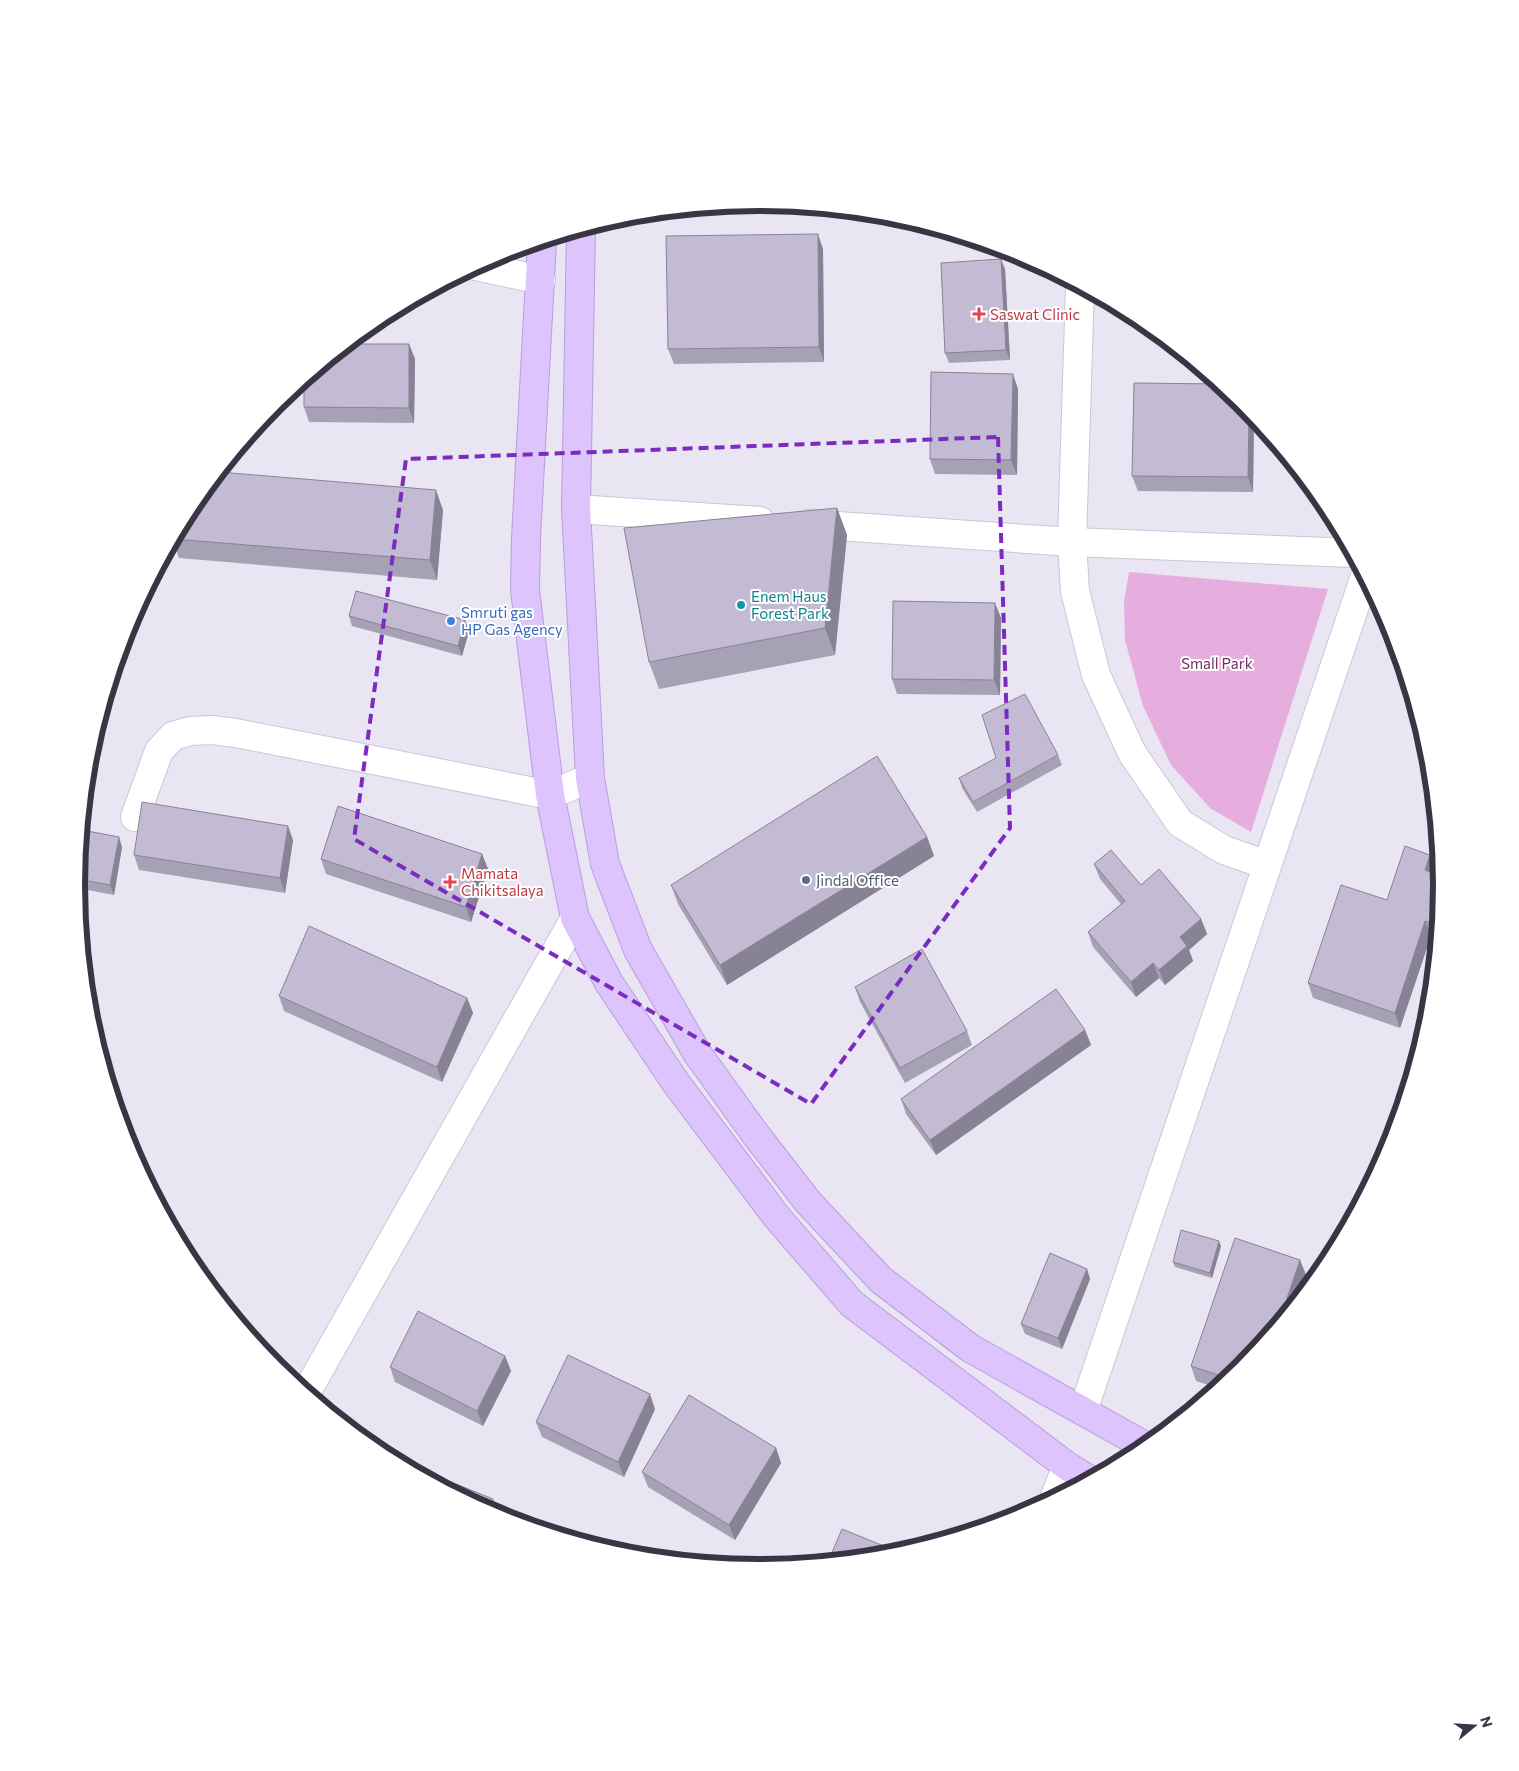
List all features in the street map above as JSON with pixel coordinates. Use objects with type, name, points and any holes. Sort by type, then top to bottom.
[{"type":"street","points":[[581,235],[576,509],[590,778],[605,864],[638,950],[698,1053],[756,1135],[808,1202],[881,1280],[970,1348],[1139,1443]]},
{"type":"street","points":[[542,247],[526,538],[525,590],[550,795],[576,918],[609,983],[676,1083],[776,1216],[852,1304],[1078,1473],[1066,1486]]},
{"type":"street","points":[[487,268],[541,280]]},
{"type":"street","points":[[1080,292],[1072,542],[1075,591],[1096,675],[1132,753],[1180,823],[1224,850],[1267,865]]},
{"type":"street","points":[[576,509],[1072,542],[1346,553]]},
{"type":"street","points":[[1083,1411],[1362,584]]},
{"type":"street","points":[[135,816],[159,751],[173,736],[190,731],[236,732],[550,795],[590,778]]},
{"type":"street","points":[[309,1387],[576,918]]},
{"type":"highlighted area","points":[[998,437],[1010,828],[811,1104],[354,839],[406,459]]},
{"type":"green space","name":"Small Park","points":[[1129,572],[1328,589],[1251,832],[1210,808],[1171,765],[1143,706],[1125,640],[1124,602]]},
{"type":"building","points":[[818,234],[819,347],[668,349],[666,236]]},
{"type":"building","points":[[1001,259],[1006,350],[945,353],[941,263]]},
{"type":"building","points":[[358,344],[409,344],[409,408],[304,407],[304,389]]},
{"type":"building","points":[[931,372],[1013,374],[1011,460],[930,459]]},
{"type":"building","points":[[1134,383],[1210,384],[1249,422],[1248,477],[1132,476]]},
{"type":"building","points":[[226,473],[436,490],[430,560],[180,540]]},
{"type":"building","name":"Enem Haus Forest Park","points":[[837,508],[825,628],[649,662],[624,528]]},
{"type":"building","points":[[356,591],[465,620],[458,646],[349,616]]},
{"type":"building","points":[[893,601],[995,603],[994,680],[892,679]]},
{"type":"building","points":[[1025,694],[1058,755],[973,802],[959,778],[996,758],[982,715]]},
{"type":"building","name":"Jindal Office","points":[[877,756],[927,837],[720,965],[671,885]]},
{"type":"building","points":[[142,802],[288,826],[280,878],[134,855]]},
{"type":"building","points":[[338,806],[482,854],[466,907],[321,859]]},
{"type":"building","points":[[87,831],[119,837],[110,885],[85,880]]},
{"type":"building","points":[[1405,846],[1430,855],[1425,870],[1434,873],[1433,924],[1425,921],[1395,1013],[1308,983],[1341,885],[1387,900]]},
{"type":"building","points":[[1111,850],[1141,885],[1159,869],[1201,919],[1180,937],[1187,946],[1159,970],[1153,963],[1131,982],[1088,932],[1125,901],[1094,864]]},
{"type":"building","points":[[309,926],[467,998],[437,1067],[279,996]]},
{"type":"building","points":[[922,949],[967,1031],[900,1068],[855,987]]},
{"type":"building","points":[[1056,989],[1085,1030],[930,1140],[901,1099]]},
{"type":"building","points":[[1181,1230],[1219,1241],[1210,1273],[1173,1262]]},
{"type":"building","points":[[1235,1238],[1300,1260],[1283,1311],[1236,1362],[1221,1376],[1191,1366]]},
{"type":"building","points":[[1050,1253],[1087,1269],[1058,1338],[1021,1324]]},
{"type":"building","points":[[418,1311],[505,1356],[477,1411],[390,1367]]},
{"type":"building","points":[[568,1355],[650,1394],[618,1462],[536,1422]]},
{"type":"building","points":[[689,1395],[776,1448],[729,1525],[642,1472]]},
{"type":"building","points":[[456,1484],[493,1499],[491,1504],[455,1487]]},
{"type":"building","points":[[842,1529],[888,1548],[848,1554],[831,1556]]},
{"type":"place","name":"Saswat Clinic","points":[[979,314]]},
{"type":"place","name":"Enem Haus Forest Park","points":[[741,605]]},
{"type":"place","name":"Smruti gas HP Gas Agency","points":[[451,621]]},
{"type":"place","name":"Jindal Office","points":[[806,880]]},
{"type":"place","name":"Mamata Chikitsalaya","points":[[450,882]]}]
